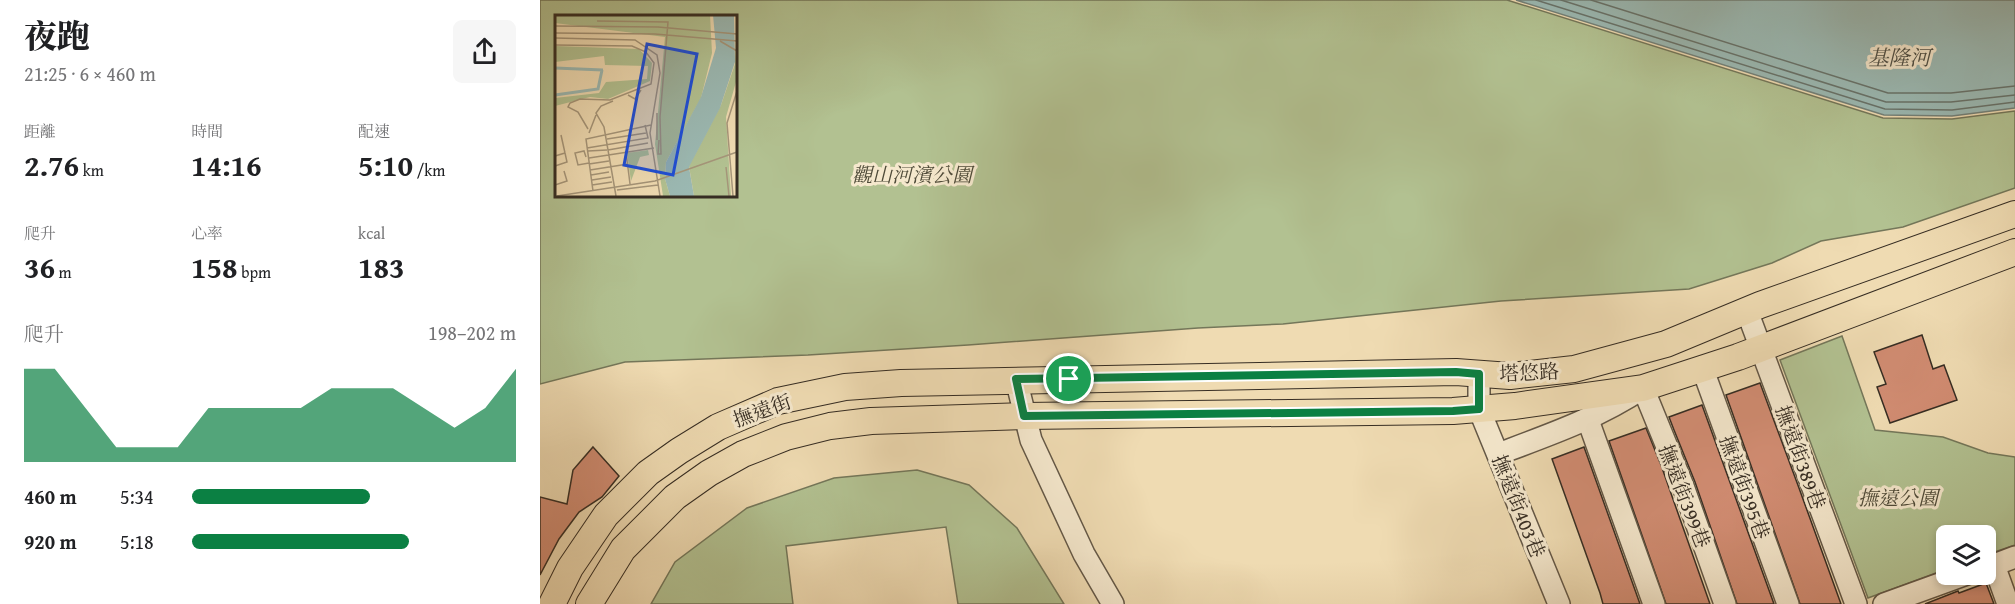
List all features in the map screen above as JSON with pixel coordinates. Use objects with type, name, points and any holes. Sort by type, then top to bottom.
[{"type":"main road","name":"塔悠路","points":[[1016,379],[1456,372],[1510,376],[1574,369],[1666,344],[1747,311],[2015,214]]},
{"type":"main road","name":"塔悠路","points":[[1024,416],[1453,411],[1515,406],[1643,388],[1761,349],[2015,252]]},
{"type":"main road","name":"撫遠街","points":[[552,604],[570,568],[606,515],[648,473],[718,427],[778,401],[845,387],[1016,379]]},
{"type":"main road","name":"撫遠街","points":[[589,604],[622,549],[638,533],[675,497],[709,473],[743,454],[786,437],[830,426],[871,421],[1024,416]]},
{"type":"street","name":"撫遠街389巷","points":[[1747,311],[1856,604]]},
{"type":"street","name":"撫遠街395巷","points":[[1703,370],[1788,604]]},
{"type":"street","points":[[1479,374],[1479,409]]},
{"type":"street","points":[[1016,379],[1031,440],[1084,554],[1112,603]]},
{"type":"street","points":[[1498,454],[1588,420],[1614,407],[1643,388]]},
{"type":"street","name":"撫遠街399巷","points":[[1643,388],[1683,486],[1725,604]]},
{"type":"street","name":"撫遠街403巷","points":[[1479,409],[1559,604]]},
{"type":"street","points":[[1588,420],[1654,604]]},
{"type":"street","points":[[1996,564],[2015,557]]},
{"type":"street","points":[[1996,579],[2008,604]]},
{"type":"street","points":[[1884,604],[1928,597],[1948,585]]},
{"type":"green space","name":"觀山河濱公園","points":[[540,0],[1507,0],[1883,118],[1952,119],[2015,111],[2015,188],[1903,227],[1821,241],[1772,263],[1689,289],[1501,301],[1283,324],[808,355],[625,362],[540,384]]},
{"type":"green space","name":"撫遠公園","points":[[1842,336],[1875,430],[1943,437],[1988,453],[2015,457],[2015,545],[1996,552],[1996,525],[1936,525],[1936,573],[1868,598],[1780,360]]},
{"type":"green space","points":[[917,470],[969,485],[1017,528],[1064,604],[958,604],[946,527],[786,546],[793,604],[651,604],[675,562],[747,508],[834,478]]},
{"type":"water","name":"基隆河","points":[[1516,0],[2015,0],[2015,108],[1952,116],[1884,115]]},
{"type":"building","points":[[1922,335],[1933,369],[1944,365],[1957,400],[1890,423],[1877,387],[1886,384],[1874,352]]},
{"type":"building","points":[[1760,383],[1841,604],[1800,604],[1726,395]]},
{"type":"building","points":[[1702,405],[1774,604],[1737,604],[1695,482],[1669,417]]},
{"type":"building","points":[[1646,428],[1710,604],[1666,604],[1609,441]]},
{"type":"building","points":[[593,447],[619,476],[602,497],[579,512],[559,539],[540,575],[540,497],[567,504],[573,470]]},
{"type":"building","points":[[1584,447],[1640,604],[1603,604],[1552,459]]},
{"type":"building","points":[[1987,585],[1994,604],[1925,604],[1958,591],[1959,593]]},
{"type":"route","points":[[1456,372],[1479,374],[1479,409],[1024,416],[1016,379],[1069,379],[1456,372]]}]
